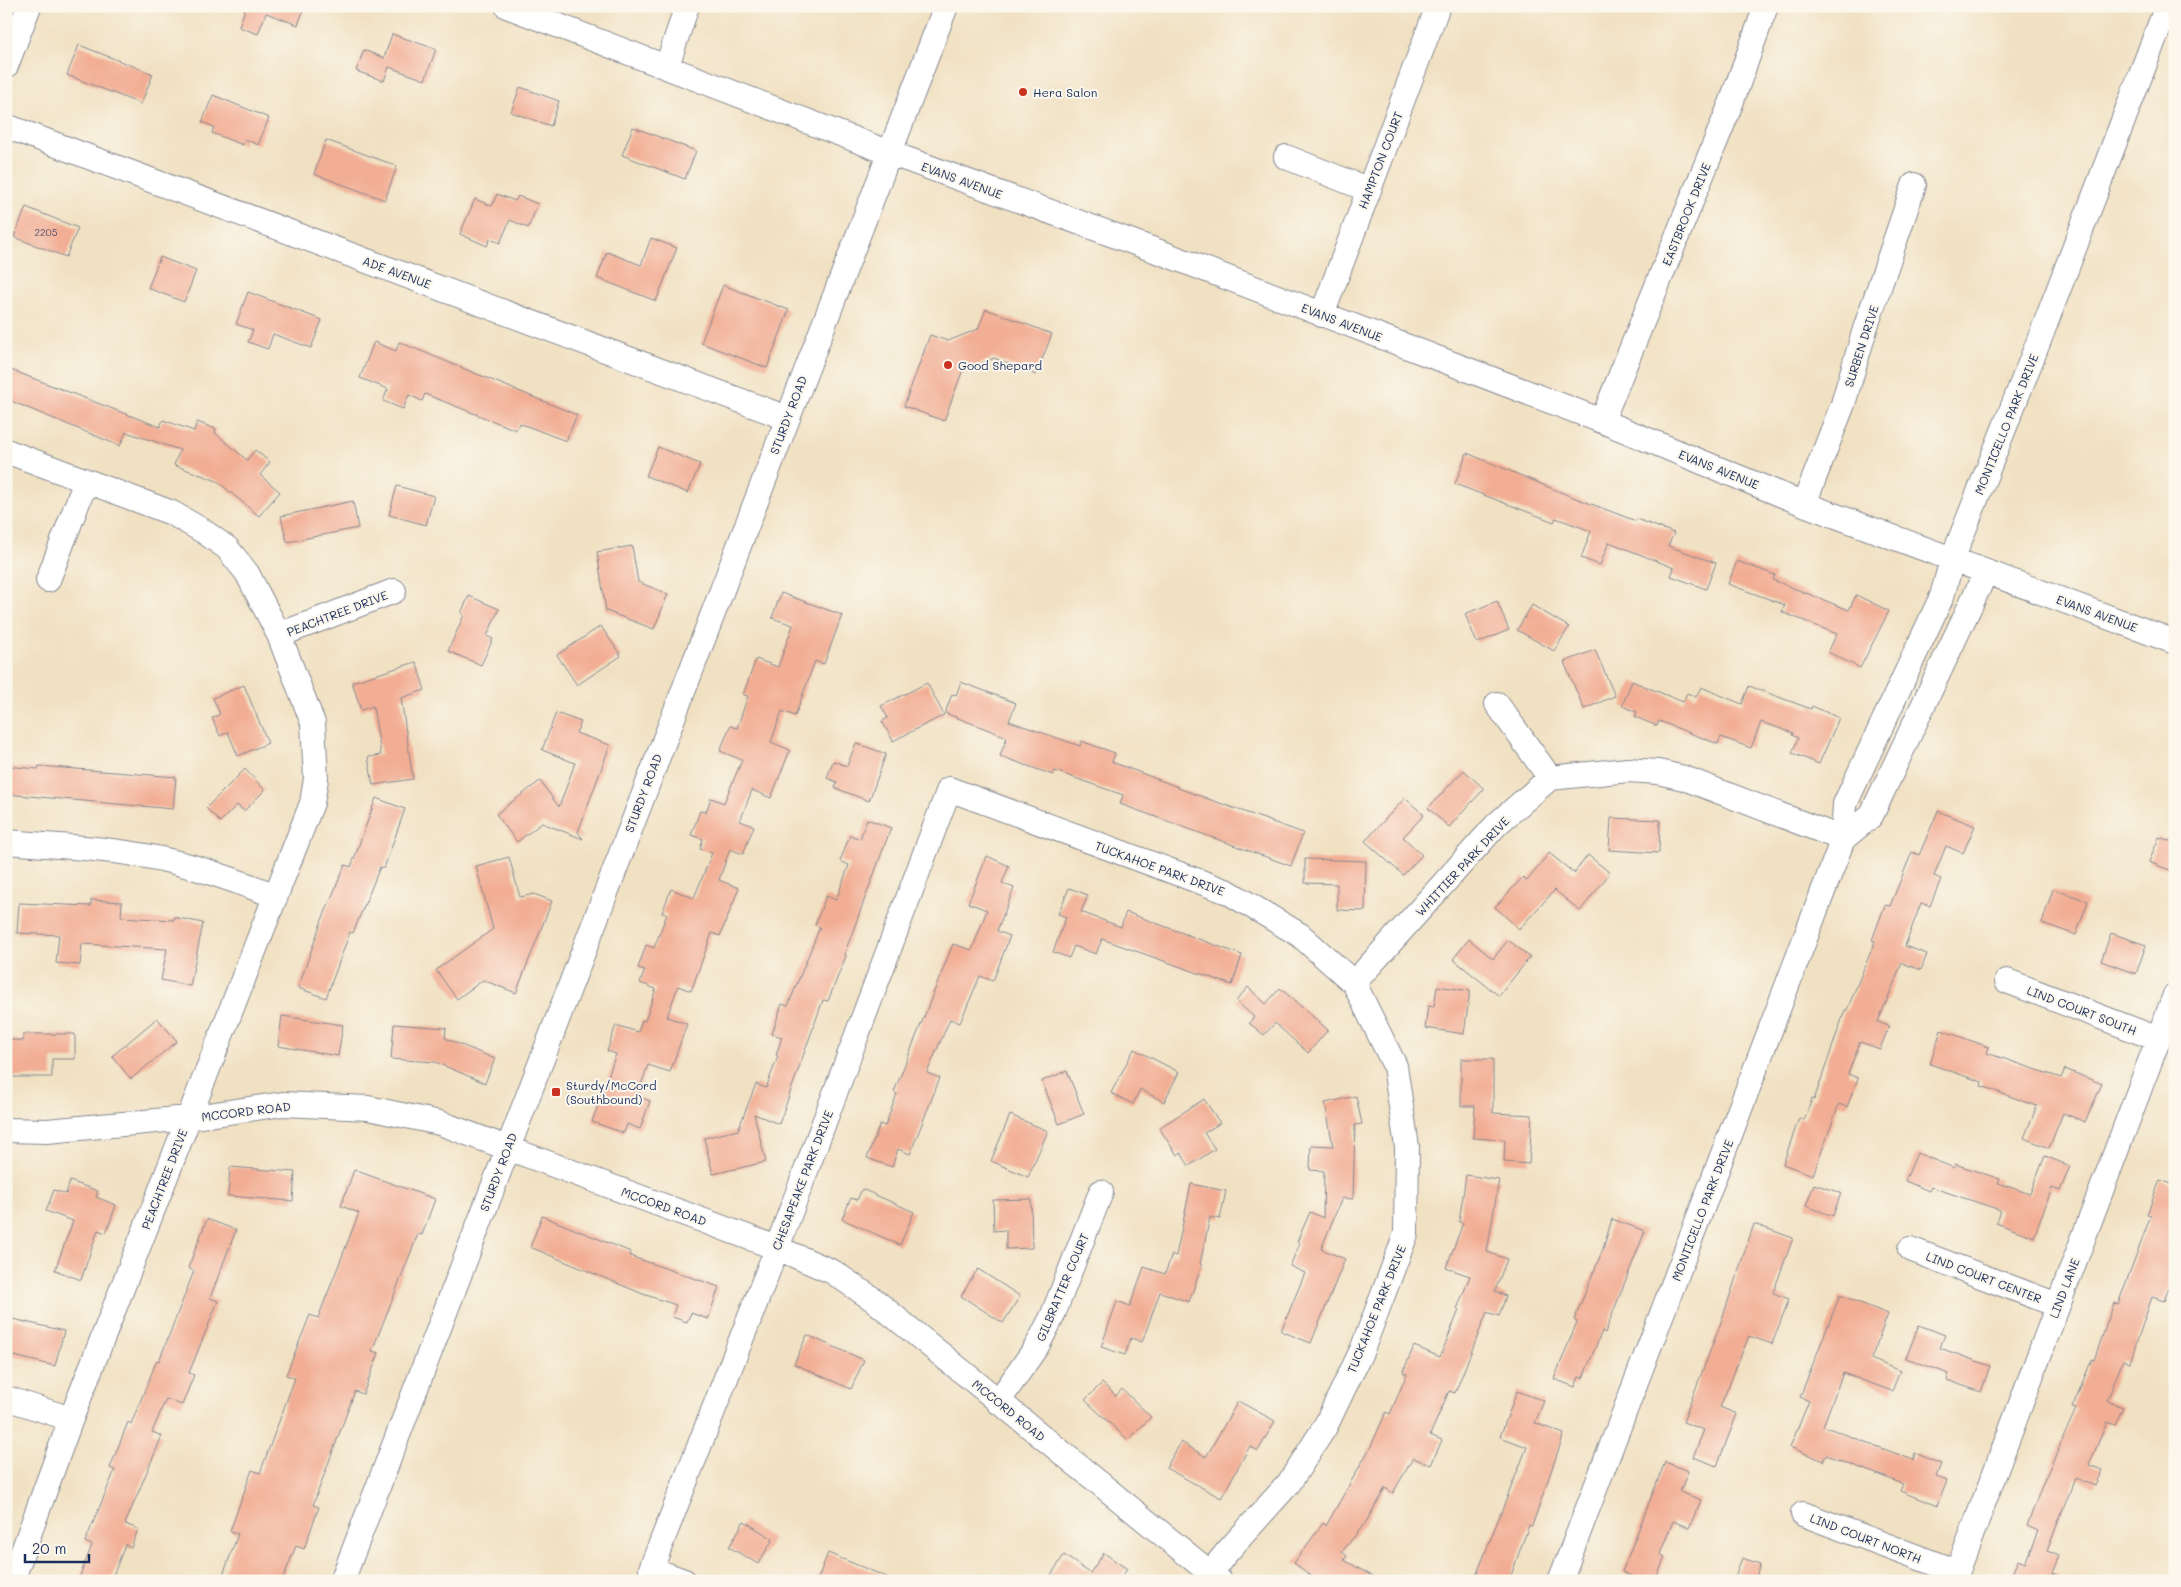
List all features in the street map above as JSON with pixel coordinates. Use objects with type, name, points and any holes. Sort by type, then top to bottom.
[{"type":"street","points":[[6,66],[29,6]]},
{"type":"street","name":"EVANS AVENUE","points":[[507,6],[890,153],[1322,314],[1602,421],[1804,504],[2175,642]]},
{"type":"street","points":[[667,66],[687,6]]},
{"type":"street","name":"STURDY ROAD","points":[[342,1581],[946,6]]},
{"type":"street","name":"EASTBROOK DRIVE","points":[[1602,421],[1730,106],[1766,6]]},
{"type":"street","name":"MONTICELLO PARK DRIVE","points":[[1560,1581],[1843,839],[1846,804],[1942,596],[1952,560],[2038,343],[2167,6]]},
{"type":"street","name":"HAMPTON COURT","points":[[1322,314],[1437,7]]},
{"type":"street","name":"ADE AVENUE","points":[[6,126],[787,418]]},
{"type":"street","points":[[1286,157],[1369,190]]},
{"type":"street","name":"SURBEN DRIVE","points":[[1804,504],[1843,404],[1865,329],[1914,186]]},
{"type":"street","name":"PEACHTREE DRIVE","points":[[6,451],[172,513],[227,548],[247,572],[280,635],[313,723],[316,779],[312,803],[71,1419],[12,1581]]},
{"type":"street","points":[[48,580],[86,481]]},
{"type":"street","name":"MONTICELLO PARK DRIVE","points":[[1843,839],[1871,816],[1986,572]]},
{"type":"street","name":"PEACHTREE DRIVE","points":[[280,635],[394,590]]},
{"type":"street","points":[[1497,704],[1550,778],[1628,770],[1658,772],[1684,778],[1843,839]]},
{"type":"street","name":"WHITTIER PARK DRIVE","points":[[1354,984],[1497,824],[1550,778]]},
{"type":"street","name":"TUCKAHOE PARK DRIVE","points":[[949,789],[1228,892],[1300,935],[1354,984],[1395,1066],[1407,1147],[1406,1234],[1362,1350],[1325,1427],[1289,1483],[1227,1552],[1215,1577]]},
{"type":"street","name":"CHESAPEAKE PARK DRIVE","points":[[684,1581],[651,1569],[777,1248],[949,789]]},
{"type":"street","points":[[6,842],[127,853],[177,862],[276,896]]},
{"type":"street","name":"LIND COURT SOUTH","points":[[2007,981],[2158,1039]]},
{"type":"street","name":"LIND LANE","points":[[1956,1577],[2175,995]]},
{"type":"street","name":"MCCORD ROAD","points":[[6,1130],[47,1131],[188,1118],[282,1104],[368,1108],[440,1123],[508,1148],[777,1248],[832,1272],[874,1300],[1215,1577]]},
{"type":"street","name":"GILBRATTER COURT","points":[[998,1402],[1037,1346],[1052,1317],[1101,1192]]},
{"type":"street","name":"LIND COURT CENTER","points":[[1910,1249],[2057,1305]]},
{"type":"street","points":[[6,1398],[71,1419]]},
{"type":"street","name":"LIND COURT NORTH","points":[[1803,1514],[1956,1577]]},
{"type":"building","points":[[246,6],[305,6],[298,25],[266,13],[258,34],[239,27]]},
{"type":"building","points":[[392,34],[436,49],[425,80],[389,67],[384,81],[356,71],[364,50],[384,58]]},
{"type":"building","points":[[79,45],[153,74],[141,104],[67,75]]},
{"type":"building","points":[[520,87],[559,101],[551,126],[511,112]]},
{"type":"building","points":[[213,95],[269,118],[258,145],[245,139],[243,145],[212,133],[214,127],[202,122]]},
{"type":"building","points":[[633,127],[696,151],[685,179],[622,155]]},
{"type":"building","points":[[326,140],[397,166],[385,200],[314,174]]},
{"type":"building","points":[[497,194],[515,201],[518,196],[538,204],[528,228],[510,220],[500,243],[490,239],[487,246],[460,234],[475,199],[492,206]]},
{"type":"building","points":[[26,207],[78,228],[66,257],[14,237]]},
{"type":"building","points":[[651,238],[677,248],[656,301],[597,278],[607,252],[641,265]]},
{"type":"building","points":[[160,257],[196,271],[184,302],[148,288]]},
{"type":"building","points":[[723,285],[789,310],[767,368],[701,343]]},
{"type":"building","points":[[248,292],[322,320],[311,348],[273,334],[268,349],[248,342],[253,330],[236,324]]},
{"type":"building","name":"Good Shepard","points":[[986,309],[1052,334],[1036,375],[994,358],[962,372],[944,421],[904,406],[930,335],[948,341],[978,329]]},
{"type":"building","points":[[374,342],[396,351],[399,342],[577,415],[566,441],[519,423],[516,430],[425,394],[422,401],[409,395],[403,409],[383,401],[388,389],[360,378]]},
{"type":"building","points":[[6,368],[160,427],[163,420],[194,431],[197,422],[216,429],[215,433],[247,460],[255,450],[270,462],[260,475],[280,492],[259,516],[217,481],[174,465],[180,450],[126,432],[120,446],[6,399]]},
{"type":"building","points":[[658,447],[700,464],[688,493],[646,476]]},
{"type":"building","points":[[1467,453],[1565,494],[1636,521],[1637,519],[1674,533],[1668,546],[1716,563],[1706,589],[1671,576],[1674,568],[1609,542],[1600,565],[1581,558],[1591,531],[1556,518],[1554,522],[1455,484]]},
{"type":"building","points":[[397,486],[434,496],[426,525],[389,515]]},
{"type":"building","points":[[353,501],[358,528],[287,542],[281,516]]},
{"type":"building","points":[[632,546],[638,582],[668,594],[654,629],[606,611],[597,552]]},
{"type":"building","points":[[1737,561],[1775,575],[1773,580],[1849,610],[1856,595],[1889,611],[1860,668],[1828,652],[1837,634],[1782,612],[1785,605],[1728,584]]},
{"type":"building","points":[[781,593],[842,615],[824,664],[815,661],[795,716],[782,711],[771,742],[790,750],[771,798],[752,790],[740,821],[754,826],[743,854],[730,849],[719,880],[739,888],[720,936],[712,933],[691,991],[678,986],[667,1017],[687,1024],[670,1072],[648,1065],[637,1096],[650,1101],[640,1129],[627,1124],[624,1133],[592,1122],[616,1054],[607,1051],[616,1025],[638,1032],[642,1020],[645,1021],[656,989],[640,983],[645,970],[638,968],[646,945],[654,948],[667,914],[662,913],[671,889],[694,898],[712,853],[700,849],[703,839],[691,835],[700,811],[706,812],[711,798],[724,803],[742,760],[720,751],[730,726],[737,728],[748,696],[743,695],[756,659],[778,667],[793,625],[772,618]]},
{"type":"building","points":[[469,596],[499,609],[487,636],[493,639],[481,665],[448,651],[464,615],[461,613]]},
{"type":"building","points":[[1497,601],[1509,630],[1477,643],[1465,614]]},
{"type":"building","points":[[1532,605],[1569,627],[1554,651],[1517,630]]},
{"type":"building","points":[[601,626],[621,656],[577,685],[557,655]]},
{"type":"building","points":[[1595,650],[1615,696],[1584,709],[1564,662]]},
{"type":"building","points":[[416,662],[425,690],[401,698],[413,779],[373,785],[368,757],[381,755],[373,706],[361,710],[352,682]]},
{"type":"building","points":[[1632,681],[1683,702],[1687,693],[1696,697],[1701,687],[1742,704],[1749,686],[1811,709],[1812,706],[1839,718],[1819,764],[1792,753],[1798,738],[1792,735],[1793,733],[1761,722],[1751,748],[1721,737],[1718,744],[1659,721],[1657,726],[1635,717],[1637,712],[1622,706]]},
{"type":"building","points":[[961,682],[1016,703],[1009,721],[1080,746],[1081,741],[1115,753],[1112,762],[1303,833],[1291,866],[1120,804],[1123,795],[1055,771],[1053,775],[1000,756],[1007,737],[945,713],[952,694],[956,695]]},
{"type":"building","points":[[927,683],[944,715],[893,741],[882,721],[888,718],[881,706]]},
{"type":"building","points":[[244,685],[268,743],[238,756],[228,732],[220,736],[212,718],[220,714],[213,698]]},
{"type":"building","points":[[556,713],[581,722],[576,733],[610,745],[578,832],[583,839],[542,823],[517,842],[496,814],[540,781],[559,807],[575,763],[542,750]]},
{"type":"building","points":[[856,743],[886,754],[869,801],[835,788],[837,782],[827,778],[833,761],[847,766]]},
{"type":"building","points":[[6,766],[38,769],[39,766],[176,777],[173,809],[6,794]]},
{"type":"building","points":[[245,769],[265,790],[244,811],[237,805],[220,822],[206,808]]},
{"type":"building","points":[[1464,770],[1484,789],[1449,827],[1428,808]]},
{"type":"building","points":[[376,798],[405,809],[384,868],[380,867],[353,933],[350,932],[326,998],[298,988],[322,920],[345,865],[351,867]]},
{"type":"building","points":[[1405,798],[1424,815],[1403,837],[1422,855],[1403,875],[1365,841]]},
{"type":"building","points":[[1938,811],[1975,826],[1963,853],[1946,846],[1934,876],[1941,879],[1930,906],[1921,903],[1905,946],[1927,954],[1921,970],[1902,963],[1878,1022],[1889,1026],[1880,1049],[1860,1042],[1848,1074],[1858,1078],[1847,1107],[1839,1104],[1813,1175],[1783,1164],[1799,1118],[1804,1120],[1812,1099],[1814,1100],[1845,1010],[1847,1010],[1875,941],[1872,940],[1885,905],[1890,906],[1912,852],[1919,855]]},
{"type":"building","points":[[1611,818],[1660,820],[1659,853],[1609,850]]},
{"type":"building","points":[[867,819],[891,828],[844,955],[846,956],[828,1001],[823,1000],[779,1124],[754,1114],[766,1162],[713,1174],[704,1138],[738,1130],[756,1084],[766,1088],[778,1056],[776,1055],[782,1037],[772,1034],[782,1004],[788,1006],[820,927],[815,925],[826,896],[836,900],[849,865],[840,861],[850,835],[860,839]]},
{"type":"building","points":[[2159,837],[2175,843],[2175,872],[2149,862]]},
{"type":"building","points":[[1549,853],[1574,873],[1588,855],[1610,873],[1580,911],[1555,890],[1519,929],[1495,907],[1523,877],[1527,881]]},
{"type":"building","points":[[987,856],[1009,866],[1002,883],[1014,888],[997,931],[1010,936],[993,981],[980,976],[960,1023],[950,1019],[927,1073],[940,1078],[910,1154],[898,1149],[892,1167],[867,1158],[880,1124],[885,1126],[897,1094],[894,1092],[953,944],[972,950],[987,910],[968,903]]},
{"type":"building","points":[[509,857],[520,897],[534,894],[552,901],[516,993],[483,980],[457,999],[436,970],[493,929],[476,866]]},
{"type":"building","points":[[1305,859],[1366,861],[1365,911],[1337,910],[1337,884],[1305,883]]},
{"type":"building","points":[[1069,888],[1088,895],[1081,912],[1121,927],[1126,912],[1242,955],[1232,985],[1102,939],[1096,954],[1074,946],[1069,958],[1053,952],[1066,917],[1058,914]]},
{"type":"building","points":[[2053,889],[2088,901],[2076,935],[2042,923]]},
{"type":"building","points":[[91,900],[122,902],[121,917],[174,920],[174,917],[203,923],[190,986],[161,980],[167,949],[82,944],[80,965],[56,963],[59,935],[17,933],[19,903],[91,906]]},
{"type":"building","points":[[2111,933],[2146,945],[2136,974],[2101,961]]},
{"type":"building","points":[[1469,939],[1493,959],[1508,940],[1530,957],[1499,996],[1453,959]]},
{"type":"building","points":[[1437,986],[1470,991],[1464,1034],[1425,1028],[1428,1006],[1434,1007]]},
{"type":"building","points":[[1248,987],[1266,1004],[1280,988],[1328,1030],[1308,1053],[1275,1023],[1264,1035],[1249,1023],[1254,1017],[1236,1001]]},
{"type":"building","points":[[282,1016],[343,1025],[338,1056],[278,1046]]},
{"type":"building","points":[[157,1018],[177,1041],[131,1079],[112,1056]]},
{"type":"building","points":[[394,1024],[446,1028],[445,1038],[495,1059],[485,1083],[435,1062],[391,1059]]},
{"type":"building","points":[[1941,1030],[1989,1047],[1987,1053],[2061,1078],[2065,1069],[2102,1084],[2085,1122],[2063,1113],[2049,1148],[2024,1138],[2037,1106],[1981,1086],[1982,1082],[1930,1064]]},
{"type":"building","points":[[23,1034],[75,1034],[75,1059],[52,1059],[52,1077],[6,1077],[6,1039],[23,1041]]},
{"type":"building","points":[[1134,1049],[1179,1072],[1164,1102],[1140,1089],[1133,1104],[1111,1093]]},
{"type":"building","points":[[1461,1059],[1493,1059],[1493,1113],[1532,1115],[1529,1164],[1504,1162],[1505,1140],[1473,1138],[1475,1106],[1461,1106]]},
{"type":"building","points":[[1067,1071],[1084,1114],[1059,1124],[1042,1081]]},
{"type":"building","points":[[1356,1096],[1362,1124],[1355,1125],[1353,1199],[1342,1198],[1321,1249],[1345,1259],[1311,1343],[1281,1331],[1305,1273],[1290,1266],[1300,1243],[1297,1242],[1310,1212],[1323,1218],[1324,1171],[1310,1170],[1311,1145],[1333,1146],[1325,1103]]},
{"type":"building","points":[[1204,1099],[1220,1123],[1204,1133],[1215,1149],[1189,1166],[1181,1153],[1177,1155],[1159,1128]]},
{"type":"building","points":[[1010,1115],[1048,1131],[1028,1177],[991,1161]]},
{"type":"building","points":[[1917,1153],[1954,1168],[1955,1164],[2000,1179],[1998,1183],[2030,1194],[2045,1156],[2070,1166],[2060,1191],[2052,1188],[2034,1237],[1996,1223],[2000,1210],[1931,1187],[1929,1191],[1905,1181]]},
{"type":"building","points":[[230,1167],[295,1172],[293,1201],[228,1196]]},
{"type":"building","points":[[354,1170],[435,1199],[422,1235],[418,1234],[372,1351],[379,1353],[363,1394],[355,1391],[313,1505],[319,1507],[304,1549],[296,1546],[282,1581],[221,1581],[238,1534],[230,1531],[252,1470],[260,1473],[295,1378],[286,1375],[310,1315],[318,1318],[359,1213],[341,1206]]},
{"type":"building","points":[[1466,1175],[1499,1180],[1487,1252],[1507,1259],[1495,1291],[1506,1296],[1499,1316],[1487,1312],[1455,1393],[1449,1391],[1430,1435],[1442,1440],[1431,1465],[1413,1458],[1393,1493],[1385,1488],[1366,1522],[1342,1552],[1347,1556],[1344,1560],[1381,1581],[1318,1581],[1294,1563],[1323,1523],[1326,1526],[1371,1446],[1386,1412],[1390,1414],[1407,1374],[1403,1372],[1414,1346],[1440,1357],[1459,1310],[1457,1309],[1470,1276],[1446,1268],[1463,1223],[1459,1222]]},
{"type":"building","points":[[2160,1180],[2175,1185],[2175,1271],[2164,1301],[2152,1297],[2130,1362],[2123,1360],[2107,1401],[2123,1407],[2115,1425],[2107,1422],[2089,1465],[2102,1470],[2095,1486],[2075,1478],[2047,1551],[2059,1556],[2052,1573],[2068,1581],[2009,1581],[2018,1560],[2025,1563],[2038,1531],[2027,1526],[2043,1483],[2076,1409],[2072,1408],[2092,1359],[2094,1360],[2114,1303],[2118,1304],[2151,1215],[2147,1214]]},
{"type":"building","points":[[70,1181],[98,1191],[96,1197],[116,1205],[106,1233],[98,1230],[81,1280],[55,1270],[73,1221],[46,1211],[54,1190],[66,1194]]},
{"type":"building","points":[[1191,1184],[1226,1191],[1220,1219],[1210,1217],[1200,1264],[1202,1265],[1189,1302],[1160,1292],[1142,1342],[1131,1338],[1125,1355],[1101,1347],[1117,1301],[1130,1306],[1144,1267],[1165,1274],[1172,1254],[1176,1256]]},
{"type":"building","points":[[1814,1184],[1841,1193],[1833,1216],[1806,1206]]},
{"type":"building","points":[[862,1189],[914,1212],[900,1245],[842,1219],[851,1198],[857,1200]]},
{"type":"building","points":[[1031,1199],[1032,1248],[1006,1249],[1006,1230],[994,1231],[993,1200]]},
{"type":"building","points":[[542,1216],[631,1252],[630,1256],[719,1287],[708,1319],[691,1313],[687,1322],[672,1317],[676,1305],[643,1294],[530,1247]]},
{"type":"building","points":[[207,1219],[236,1230],[210,1298],[218,1301],[189,1373],[194,1375],[182,1405],[166,1399],[152,1432],[162,1436],[125,1524],[138,1529],[131,1548],[125,1545],[111,1581],[78,1581],[92,1545],[85,1542],[115,1470],[110,1468],[128,1422],[131,1424],[157,1360],[159,1361],[194,1271],[188,1268]]},
{"type":"building","points":[[1612,1219],[1645,1231],[1605,1333],[1602,1331],[1583,1378],[1579,1377],[1575,1387],[1554,1379],[1577,1322],[1574,1320],[1603,1249]]},
{"type":"building","points":[[1754,1224],[1793,1238],[1773,1293],[1789,1299],[1772,1344],[1749,1336],[1720,1407],[1737,1414],[1717,1466],[1693,1457],[1704,1430],[1683,1422],[1720,1325]]},
{"type":"building","points":[[978,1269],[1020,1296],[1003,1323],[961,1296]]},
{"type":"building","points":[[1840,1295],[1888,1314],[1871,1359],[1900,1371],[1892,1391],[1843,1373],[1823,1426],[1913,1460],[1915,1453],[1941,1464],[1936,1477],[1947,1481],[1937,1506],[1900,1491],[1903,1484],[1826,1455],[1823,1461],[1790,1447],[1809,1401],[1800,1397]]},
{"type":"building","points":[[13,1319],[64,1331],[55,1366],[6,1354],[6,1322],[12,1323]]},
{"type":"building","points":[[1919,1325],[1945,1335],[1940,1348],[1990,1366],[1981,1392],[1947,1380],[1949,1374],[1906,1358]]},
{"type":"building","points":[[807,1335],[864,1360],[851,1389],[794,1364]]},
{"type":"building","points":[[1102,1383],[1116,1396],[1122,1389],[1151,1417],[1128,1440],[1085,1400]]},
{"type":"building","points":[[1517,1391],[1544,1401],[1535,1423],[1564,1434],[1532,1526],[1529,1525],[1509,1581],[1474,1581],[1527,1447],[1500,1437]]},
{"type":"building","points":[[1238,1401],[1275,1421],[1258,1451],[1250,1446],[1221,1498],[1166,1468],[1181,1442],[1206,1457]]},
{"type":"building","points":[[1665,1462],[1688,1471],[1680,1492],[1701,1500],[1689,1528],[1673,1521],[1660,1554],[1665,1557],[1655,1581],[1643,1581],[1622,1572]]},
{"type":"building","points":[[744,1521],[773,1539],[758,1564],[729,1547]]},
{"type":"building","points":[[828,1553],[894,1580],[894,1581],[817,1581]]},
{"type":"building","points":[[1104,1553],[1127,1569],[1119,1581],[1047,1581],[1064,1555],[1090,1573]]},
{"type":"building","points":[[1742,1558],[1760,1564],[1755,1581],[1734,1581]]},
{"type":"place","name":"Hera Salon","points":[[1023,92]]},
{"type":"place","name":"Good Shepard","points":[[948,365]]},
{"type":"place","name":"Sturdy/McCord (Southbound)","points":[[556,1092]]}]
